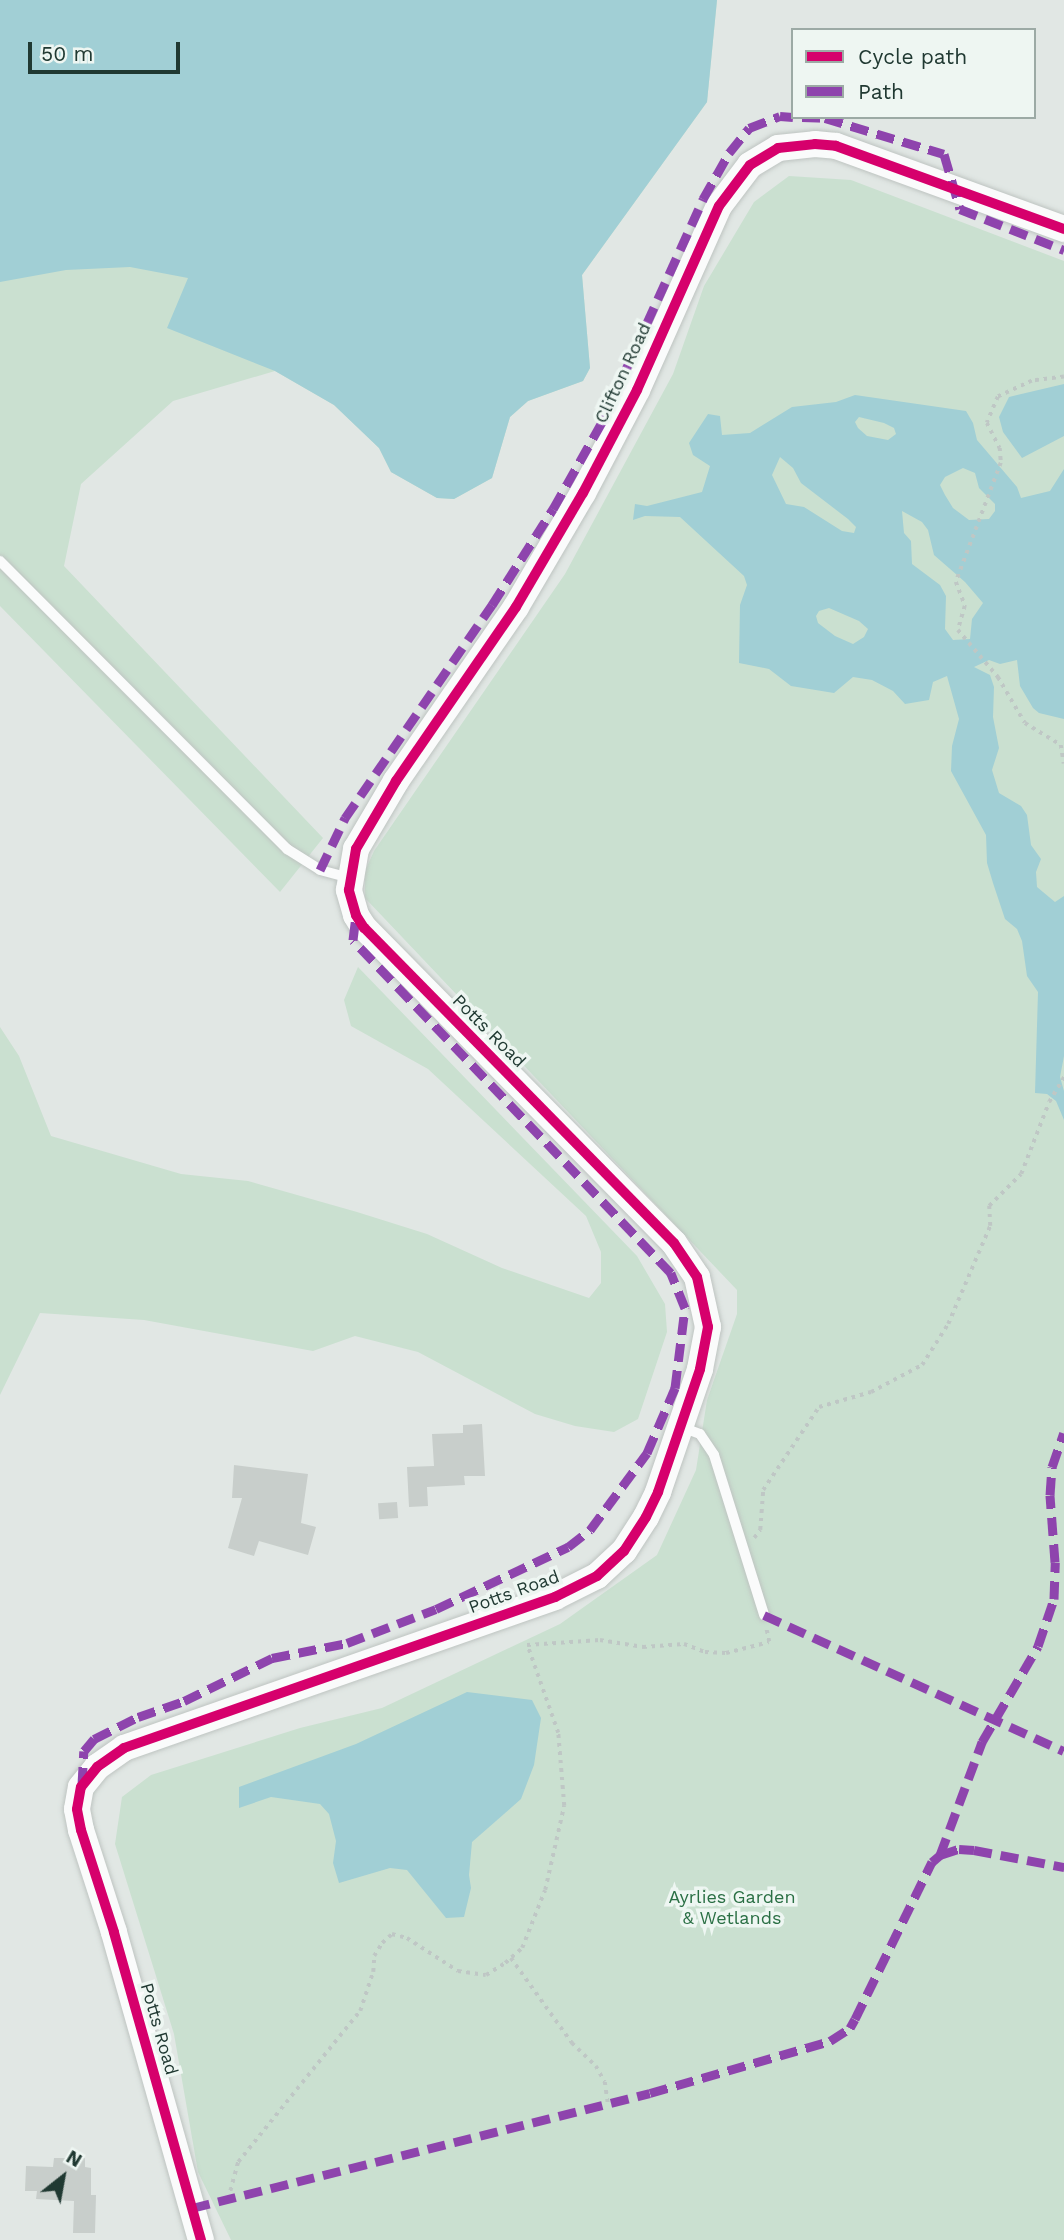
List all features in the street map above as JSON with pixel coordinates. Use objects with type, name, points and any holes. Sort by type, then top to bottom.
[{"type":"street","name":"Clifton Road","points":[[349,878],[356,849],[365,830],[516,607],[583,494],[637,390],[719,206],[750,165],[778,148],[815,144],[836,146],[1064,229]]},
{"type":"street","name":"Potts Road","points":[[201,2240],[114,1932],[81,1830],[78,1798],[89,1774],[124,1748],[555,1597],[597,1576],[624,1550],[646,1517],[700,1369],[708,1326],[702,1292],[690,1262],[652,1219],[375,941],[356,915],[351,901],[349,878]]},
{"type":"lane","points":[[0,561],[287,849],[320,870],[349,878]]},
{"type":"lane","points":[[681,1427],[700,1434],[714,1455],[764,1615]]},
{"type":"path","points":[[1064,377],[1032,381],[998,397],[987,423],[1000,448],[1001,463],[956,582],[965,606],[958,630],[998,677],[1025,723],[1061,745],[1064,764]]},
{"type":"path","points":[[744,1551],[760,1530],[763,1490],[819,1407],[871,1392],[922,1365],[948,1324],[990,1226],[989,1206],[1021,1174],[1049,1102],[1064,1077]]},
{"type":"path","points":[[228,2199],[237,2162],[360,2011],[373,1972],[374,1956],[392,1934],[407,1938],[458,1971],[486,1975],[522,1948],[545,1890],[564,1806],[558,1733],[527,1645],[600,1640],[643,1647],[684,1644],[705,1652],[726,1653],[769,1642],[764,1615]]},
{"type":"path","points":[[511,1958],[572,2043],[596,2066],[605,2082],[608,2103]]},
{"type":"green space","points":[[0,0],[717,0],[707,102],[582,275],[590,368],[583,381],[528,401],[510,417],[492,478],[454,499],[437,498],[391,472],[379,448],[334,405],[275,371],[173,401],[81,484],[64,566],[323,838],[280,892],[0,606]]},
{"type":"green space","name":"Ayrlies Garden & Wetlands","points":[[789,176],[851,180],[1064,261],[1064,2240],[231,2240],[198,2172],[174,2034],[115,1844],[122,1797],[151,1775],[300,1728],[382,1708],[560,1624],[657,1555],[696,1470],[707,1400],[737,1314],[737,1290],[365,898],[365,871],[374,851],[565,574],[673,374],[704,286],[754,202]]},
{"type":"green space","points":[[358,967],[637,1256],[665,1304],[667,1332],[638,1419],[614,1432],[575,1426],[535,1414],[418,1352],[355,1336],[313,1351],[144,1320],[40,1313],[0,1395],[0,1027],[19,1056],[51,1136],[181,1174],[248,1181],[357,1212],[427,1234],[502,1268],[589,1298],[601,1283],[601,1252],[586,1216],[428,1069],[351,1026],[344,1000]]},
{"type":"water","points":[[0,0],[717,0],[707,102],[582,275],[590,368],[583,381],[528,401],[510,417],[492,478],[454,499],[437,498],[391,472],[379,448],[334,405],[275,371],[167,328],[188,278],[130,267],[66,270],[0,282]]},
{"type":"water","points":[[1064,384],[1064,436],[1022,458],[1003,432],[999,417],[1009,397]]},
{"type":"water","points":[[855,395],[966,411],[973,423],[977,440],[1017,487],[1021,498],[1050,491],[1064,469],[1064,719],[1039,713],[1033,708],[1020,686],[1017,660],[1000,664],[989,660],[974,667],[990,675],[994,687],[993,717],[999,748],[992,770],[999,793],[1021,806],[1027,815],[1031,845],[1041,859],[1036,872],[1037,887],[1055,902],[1064,896],[1064,1056],[1060,1077],[1064,1091],[1064,1120],[1056,1101],[1047,1094],[1035,1093],[1038,992],[1027,976],[1022,941],[1017,929],[1005,919],[993,883],[987,863],[986,835],[951,771],[952,746],[959,719],[947,676],[933,682],[929,700],[905,704],[893,691],[872,680],[853,677],[834,693],[791,686],[769,669],[739,663],[740,605],[747,585],[744,576],[680,517],[645,516],[633,520],[635,504],[647,506],[702,492],[710,466],[693,455],[689,443],[708,414],[720,416],[722,435],[750,433],[792,407],[836,402]],"holes":[[[859,417],[884,423],[894,428],[896,434],[888,440],[867,436],[855,422]],[[780,457],[793,468],[801,483],[856,527],[854,533],[842,531],[804,507],[786,504],[772,475]],[[963,468],[975,473],[979,488],[995,504],[995,511],[989,519],[969,520],[953,508],[940,485],[945,477]],[[902,511],[922,522],[928,530],[934,555],[965,582],[983,603],[972,619],[970,639],[953,640],[945,629],[946,596],[940,585],[912,564],[911,541],[904,533]],[[829,608],[859,621],[868,629],[864,637],[853,644],[835,636],[818,623],[816,616],[819,611]]]},
{"type":"water","points":[[467,1692],[532,1700],[541,1718],[534,1765],[521,1799],[472,1842],[469,1875],[471,1888],[464,1917],[446,1918],[407,1870],[390,1868],[339,1883],[333,1863],[336,1841],[329,1814],[320,1804],[271,1797],[239,1808],[239,1787],[356,1744]]},
{"type":"building","points":[[482,1424],[485,1476],[464,1476],[465,1485],[427,1487],[428,1506],[409,1507],[407,1467],[434,1466],[432,1434],[463,1433],[463,1425]]},
{"type":"building","points":[[234,1465],[308,1474],[301,1523],[316,1527],[308,1555],[259,1541],[254,1556],[228,1548],[242,1498],[232,1498]]},
{"type":"building","points":[[397,1502],[398,1518],[379,1519],[378,1503]]},
{"type":"building","points":[[54,2158],[85,2158],[85,2167],[91,2168],[91,2195],[96,2195],[95,2233],[73,2233],[74,2201],[36,2199],[37,2191],[25,2191],[26,2166],[53,2167]]},
{"type":"marked path","points":[[320,870],[345,818],[492,605],[553,509],[602,422],[703,199],[729,153],[749,128],[780,116],[791,117]]},
{"type":"marked path","points":[[828,119],[944,154],[960,209],[1064,250]]},
{"type":"marked path","points":[[82,1785],[84,1751],[94,1739],[138,1717],[184,1701],[272,1658],[347,1643],[436,1609],[568,1547],[590,1530],[647,1453],[675,1388],[685,1308],[671,1273],[353,940],[356,915]]},
{"type":"marked path","points":[[940,1855],[982,1742],[1038,1646],[1054,1599],[1055,1562],[1050,1495],[1052,1467],[1064,1433]]},
{"type":"marked path","points":[[764,1615],[1064,1751]]},
{"type":"marked path","points":[[192,2208],[650,2093],[830,2041],[850,2028],[932,1862],[940,1855],[959,1849],[974,1850],[1064,1867]]},
{"type":"cycle path","points":[[201,2240],[114,1932],[81,1830],[77,1809],[81,1787],[97,1767],[124,1748],[555,1597],[597,1576],[624,1551],[658,1492],[700,1369],[708,1327],[697,1277],[674,1243],[364,928],[356,915],[349,890],[356,849],[396,781],[516,607],[583,493],[637,390],[719,206],[750,165],[778,148],[815,144],[836,146],[1064,229]]}]
